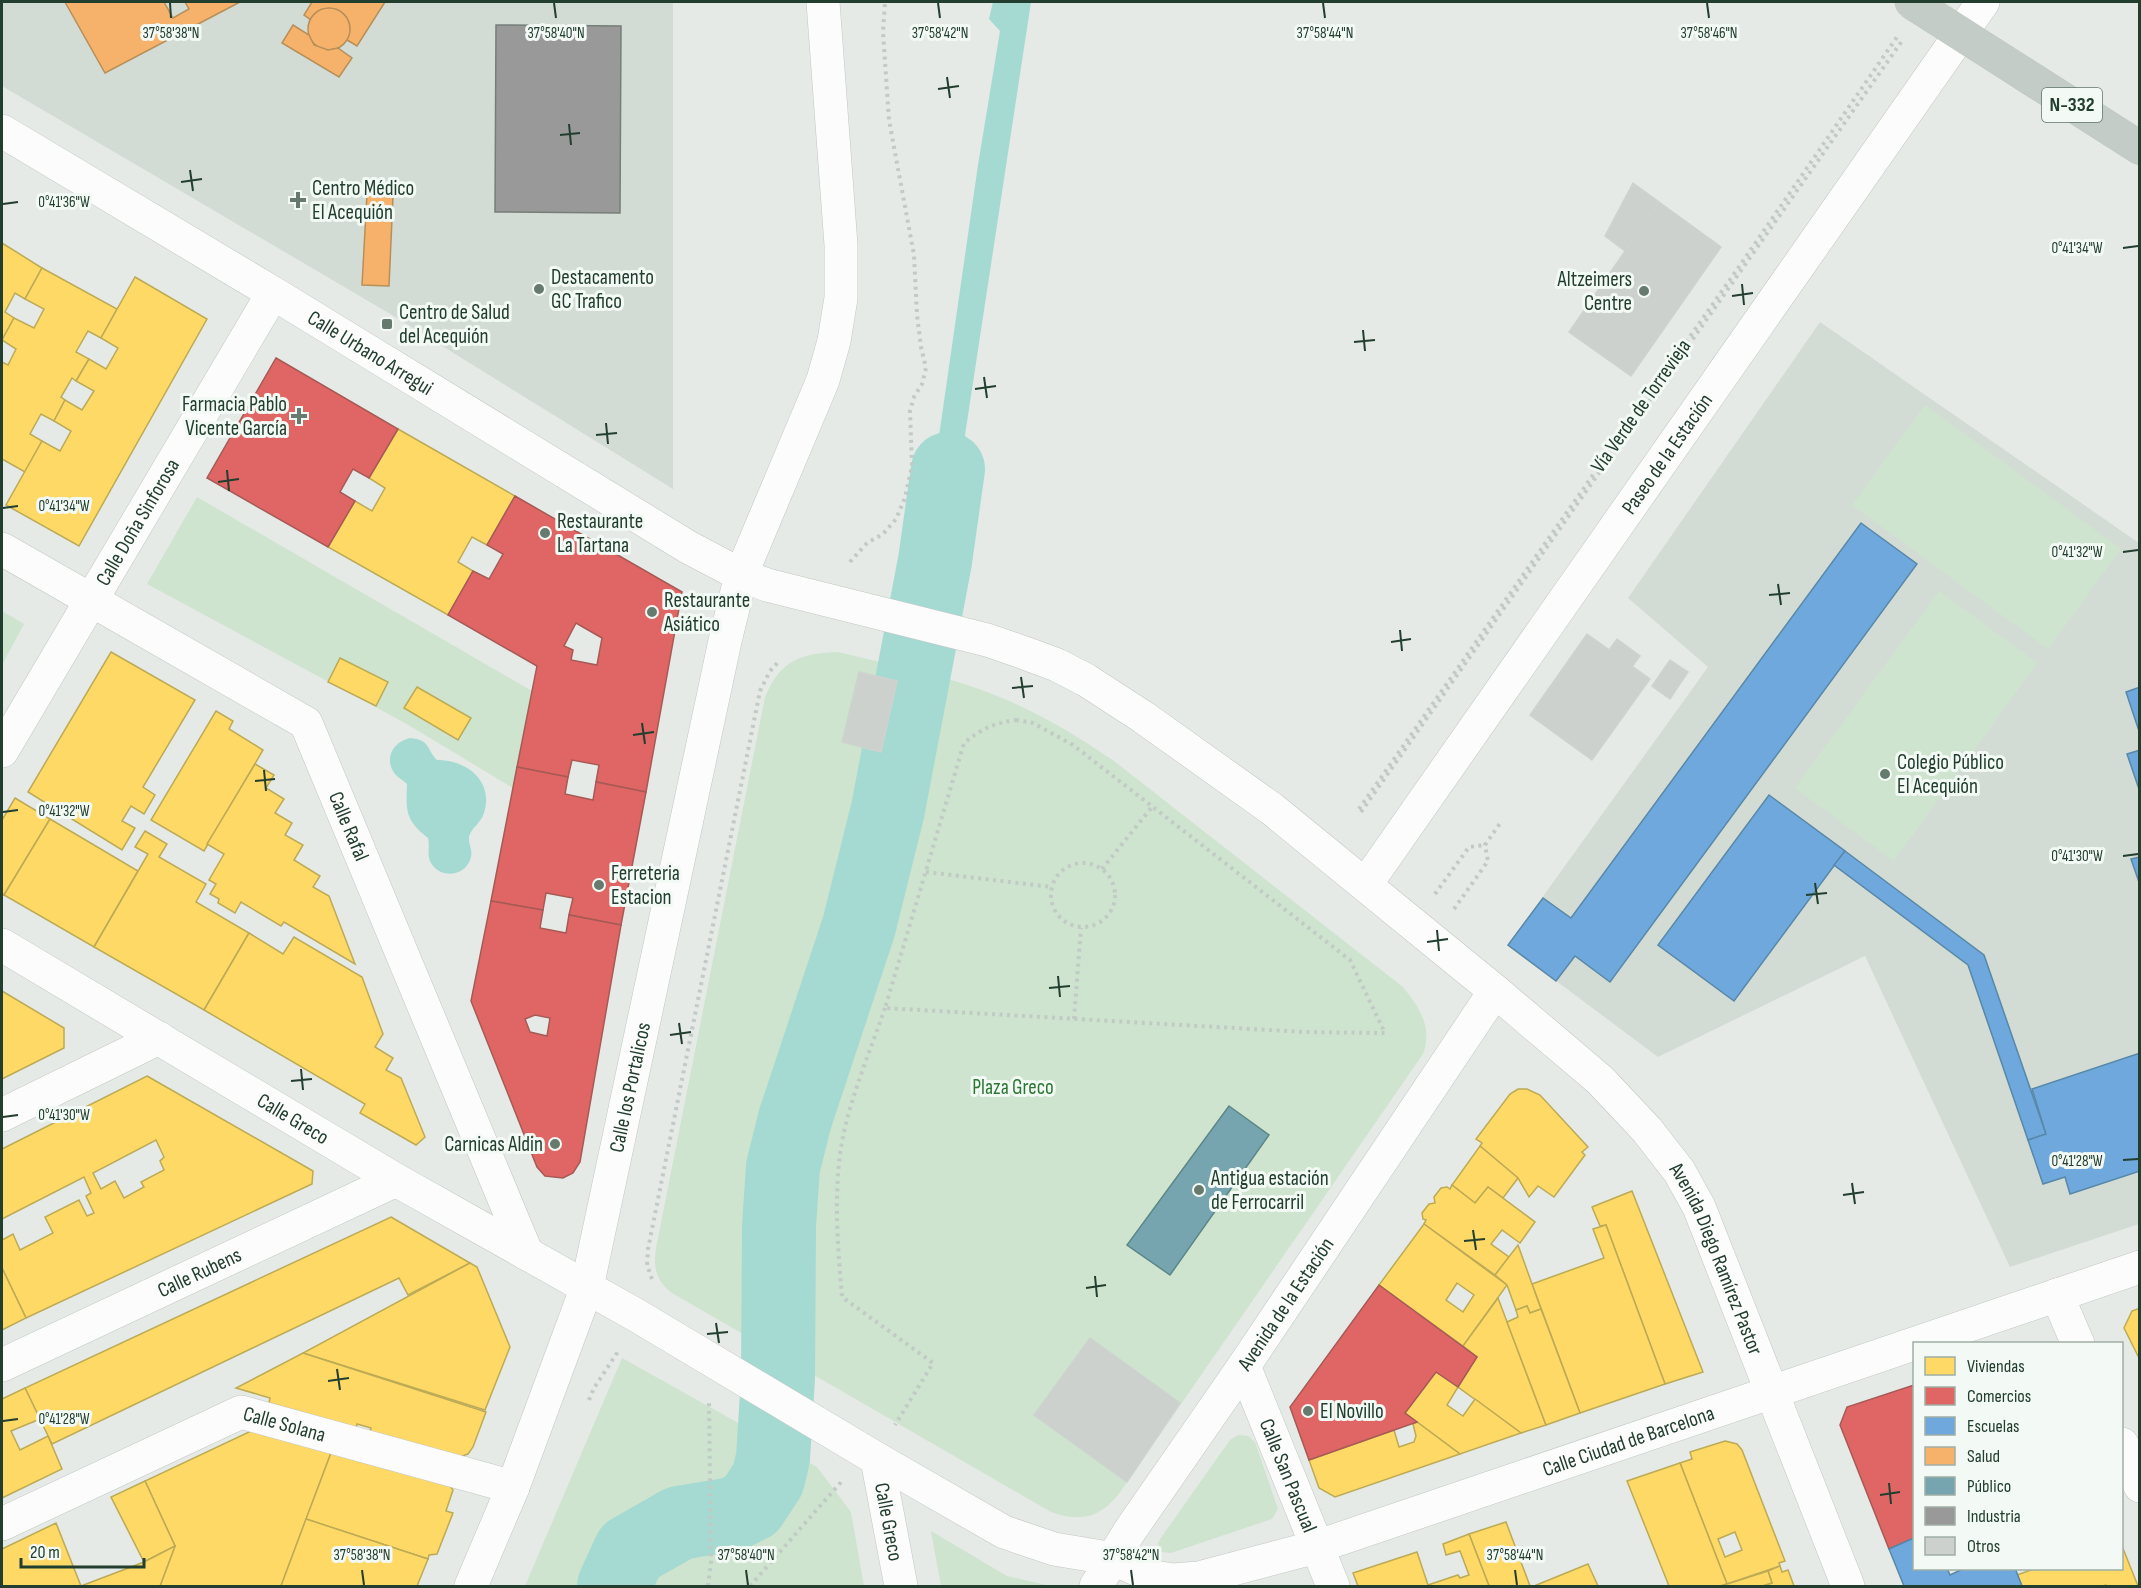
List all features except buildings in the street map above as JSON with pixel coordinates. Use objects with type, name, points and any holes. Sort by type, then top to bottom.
[{"type":"highway","name":"N-332","points":[[1906,16],[2005,62],[2139,148]]},
{"type":"street","name":"Calle los Portalicos","points":[[471,1587],[513,1487],[587,1287],[741,575],[823,380],[834,341],[842,298],[841,245],[823,2]]},
{"type":"street","name":"Paseo de la Estación","points":[[1366,884],[1976,12]]},
{"type":"street","name":"Calle Urbano Arregui","points":[[2,131],[688,547],[741,575],[776,588],[987,640],[1057,666],[1096,687],[1143,717],[1272,809],[1366,884]]},
{"type":"street","name":"Calle Doña Sinforosa","points":[[2,752],[273,294]]},
{"type":"street","name":"Calle Rafal","points":[[2,549],[306,723],[527,1254]]},
{"type":"street","points":[[1366,884],[1495,991]]},
{"type":"street","name":"Calle Greco","points":[[2,945],[396,1180],[587,1287]]},
{"type":"street","name":"Avenida de la Estación","points":[[1096,1587],[1129,1532],[1244,1366],[1495,991]]},
{"type":"street","name":"Avenida Diego Ramírez Pastor","points":[[1495,991],[1600,1080],[1647,1130],[1679,1171],[1699,1207],[1848,1587]]},
{"type":"street","points":[[2,1115],[159,1038]]},
{"type":"street","name":"Calle Rubens","points":[[2,1365],[396,1180]]},
{"type":"street","name":"Calle Ciudad de Barcelona","points":[[1918,1342],[2139,1267]]},
{"type":"street","points":[[587,1287],[718,1364],[877,1447],[1004,1532],[1054,1549],[1114,1559]]},
{"type":"street","points":[[2057,1295],[2077,1342]]},
{"type":"street","name":"Calle Ciudad de Barcelona","points":[[1114,1559],[1154,1577],[1200,1582],[1317,1546],[1913,1344]]},
{"type":"street","name":"Calle San Pascual","points":[[1244,1366],[1333,1587]]},
{"type":"street","name":"Calle Solana","points":[[2,1524],[242,1412],[513,1487]]},
{"type":"street","name":"Calle Greco","points":[[877,1447],[901,1587]]},
{"type":"street","points":[[2123,1449],[2139,1486]]},
{"type":"path","points":[[850,562],[867,543],[883,534],[896,519],[905,498],[912,466],[910,411],[914,397],[922,384],[926,368],[917,315],[914,255],[889,120],[883,32],[885,2]]},
{"type":"path","name":"Vía Verde de Torrevieja","points":[[1903,40],[1360,811],[1743,261],[1906,16]]},
{"type":"path","points":[[652,1281],[648,1265],[648,1249],[756,714],[764,683],[770,670],[779,661]]},
{"type":"path","points":[[877,1447],[933,1363],[842,1297],[837,1237],[840,1154],[847,1118],[885,1008],[964,743],[979,730],[997,723],[1016,720],[1034,723],[1073,745],[1350,960],[1385,1033],[1304,1032],[885,1008]]},
{"type":"path","points":[[1102,869],[1152,807]]},
{"type":"path","points":[[1438,890],[1468,847],[1485,844],[1502,822]]},
{"type":"path","points":[[1453,910],[1488,861],[1485,844]]},
{"type":"path","points":[[1082,862],[1092,864],[1102,869],[1110,878],[1115,888],[1115,900],[1111,912],[1103,921],[1092,927],[1081,928],[1069,925],[1060,919],[1050,898],[1052,887],[1055,878],[1062,870],[1082,862]]},
{"type":"path","points":[[926,872],[1052,887]]},
{"type":"path","points":[[1074,1019],[1081,928]]},
{"type":"path","points":[[708,1587],[711,1561],[709,1398]]},
{"type":"path","points":[[750,1587],[843,1479]]},
{"type":"shaded area","points":[[2,2],[673,2],[673,489],[392,315],[2,86]]},
{"type":"shaded area","name":"Colegio Público El Acequión","points":[[1820,322],[2139,543],[2139,1224],[2010,1267],[1865,956],[1658,1057],[1508,945],[1708,667],[1628,598]]},
{"type":"green space","points":[[1925,405],[2121,549],[2048,649],[1852,505]]},
{"type":"green space","points":[[197,497],[532,691],[513,788],[405,723],[147,584]]},
{"type":"green space","points":[[1939,591],[2037,663],[1894,861],[1795,788]]},
{"type":"green space","points":[[2,611],[24,624],[2,665]]},
{"type":"green space","name":"Plaza Greco","points":[[838,652],[976,688],[1031,711],[1082,740],[1114,761],[1403,987],[1423,1018],[1426,1044],[1423,1054],[1121,1491],[1106,1507],[1091,1515],[1072,1517],[1051,1512],[672,1293],[662,1284],[657,1273],[656,1248],[765,697],[777,675],[793,661],[813,654]]},
{"type":"green space","points":[[622,1358],[817,1467],[851,1512],[864,1586],[525,1586]]},
{"type":"green space","points":[[1238,1435],[1248,1436],[1255,1442],[1278,1509],[1272,1519],[1171,1553],[1161,1552],[1158,1544],[1160,1539],[1230,1440]]},
{"type":"green space","points":[[931,1531],[1007,1576],[1051,1586],[941,1586]]},
{"type":"water","points":[[993,2],[1031,2],[944,573],[920,568],[978,165],[1000,31],[989,19]]},
{"type":"water","points":[[410,738],[425,743],[437,760],[468,768],[481,782],[485,791],[484,813],[469,837],[470,860],[467,866],[457,873],[439,871],[430,861],[428,838],[415,826],[408,814],[407,784],[393,771],[390,760],[393,750],[400,742]]},
{"type":"waterway","points":[[614,1586],[630,1551],[679,1523],[733,1514],[751,1505],[768,1479],[773,1458],[778,1378],[779,1226],[783,1167],[795,1119],[859,926],[888,809],[935,561],[948,469]]},
{"type":"place","name":"Centro Médico El Acequión","points":[[298,200]]},
{"type":"place","name":"Destacamento GC Trafico","points":[[539,289]]},
{"type":"place","name":"Altzeimers Centre","points":[[1644,291]]},
{"type":"place","name":"Centro de Salud del Acequión","points":[[387,324]]},
{"type":"place","name":"Farmacia Pablo Vicente García","points":[[299,416]]},
{"type":"place","name":"Restaurante La Tartana","points":[[545,533]]},
{"type":"place","name":"Restaurante Asiático","points":[[652,612]]},
{"type":"place","name":"Colegio Público El Acequión","points":[[1885,774]]},
{"type":"place","name":"Ferreteria Estacion","points":[[599,885]]},
{"type":"place","name":"Carnicas Aldin","points":[[555,1144]]},
{"type":"place","name":"Antigua estación de Ferrocarril","points":[[1199,1190]]},
{"type":"place","name":"El Novillo","points":[[1308,1411]]}]
